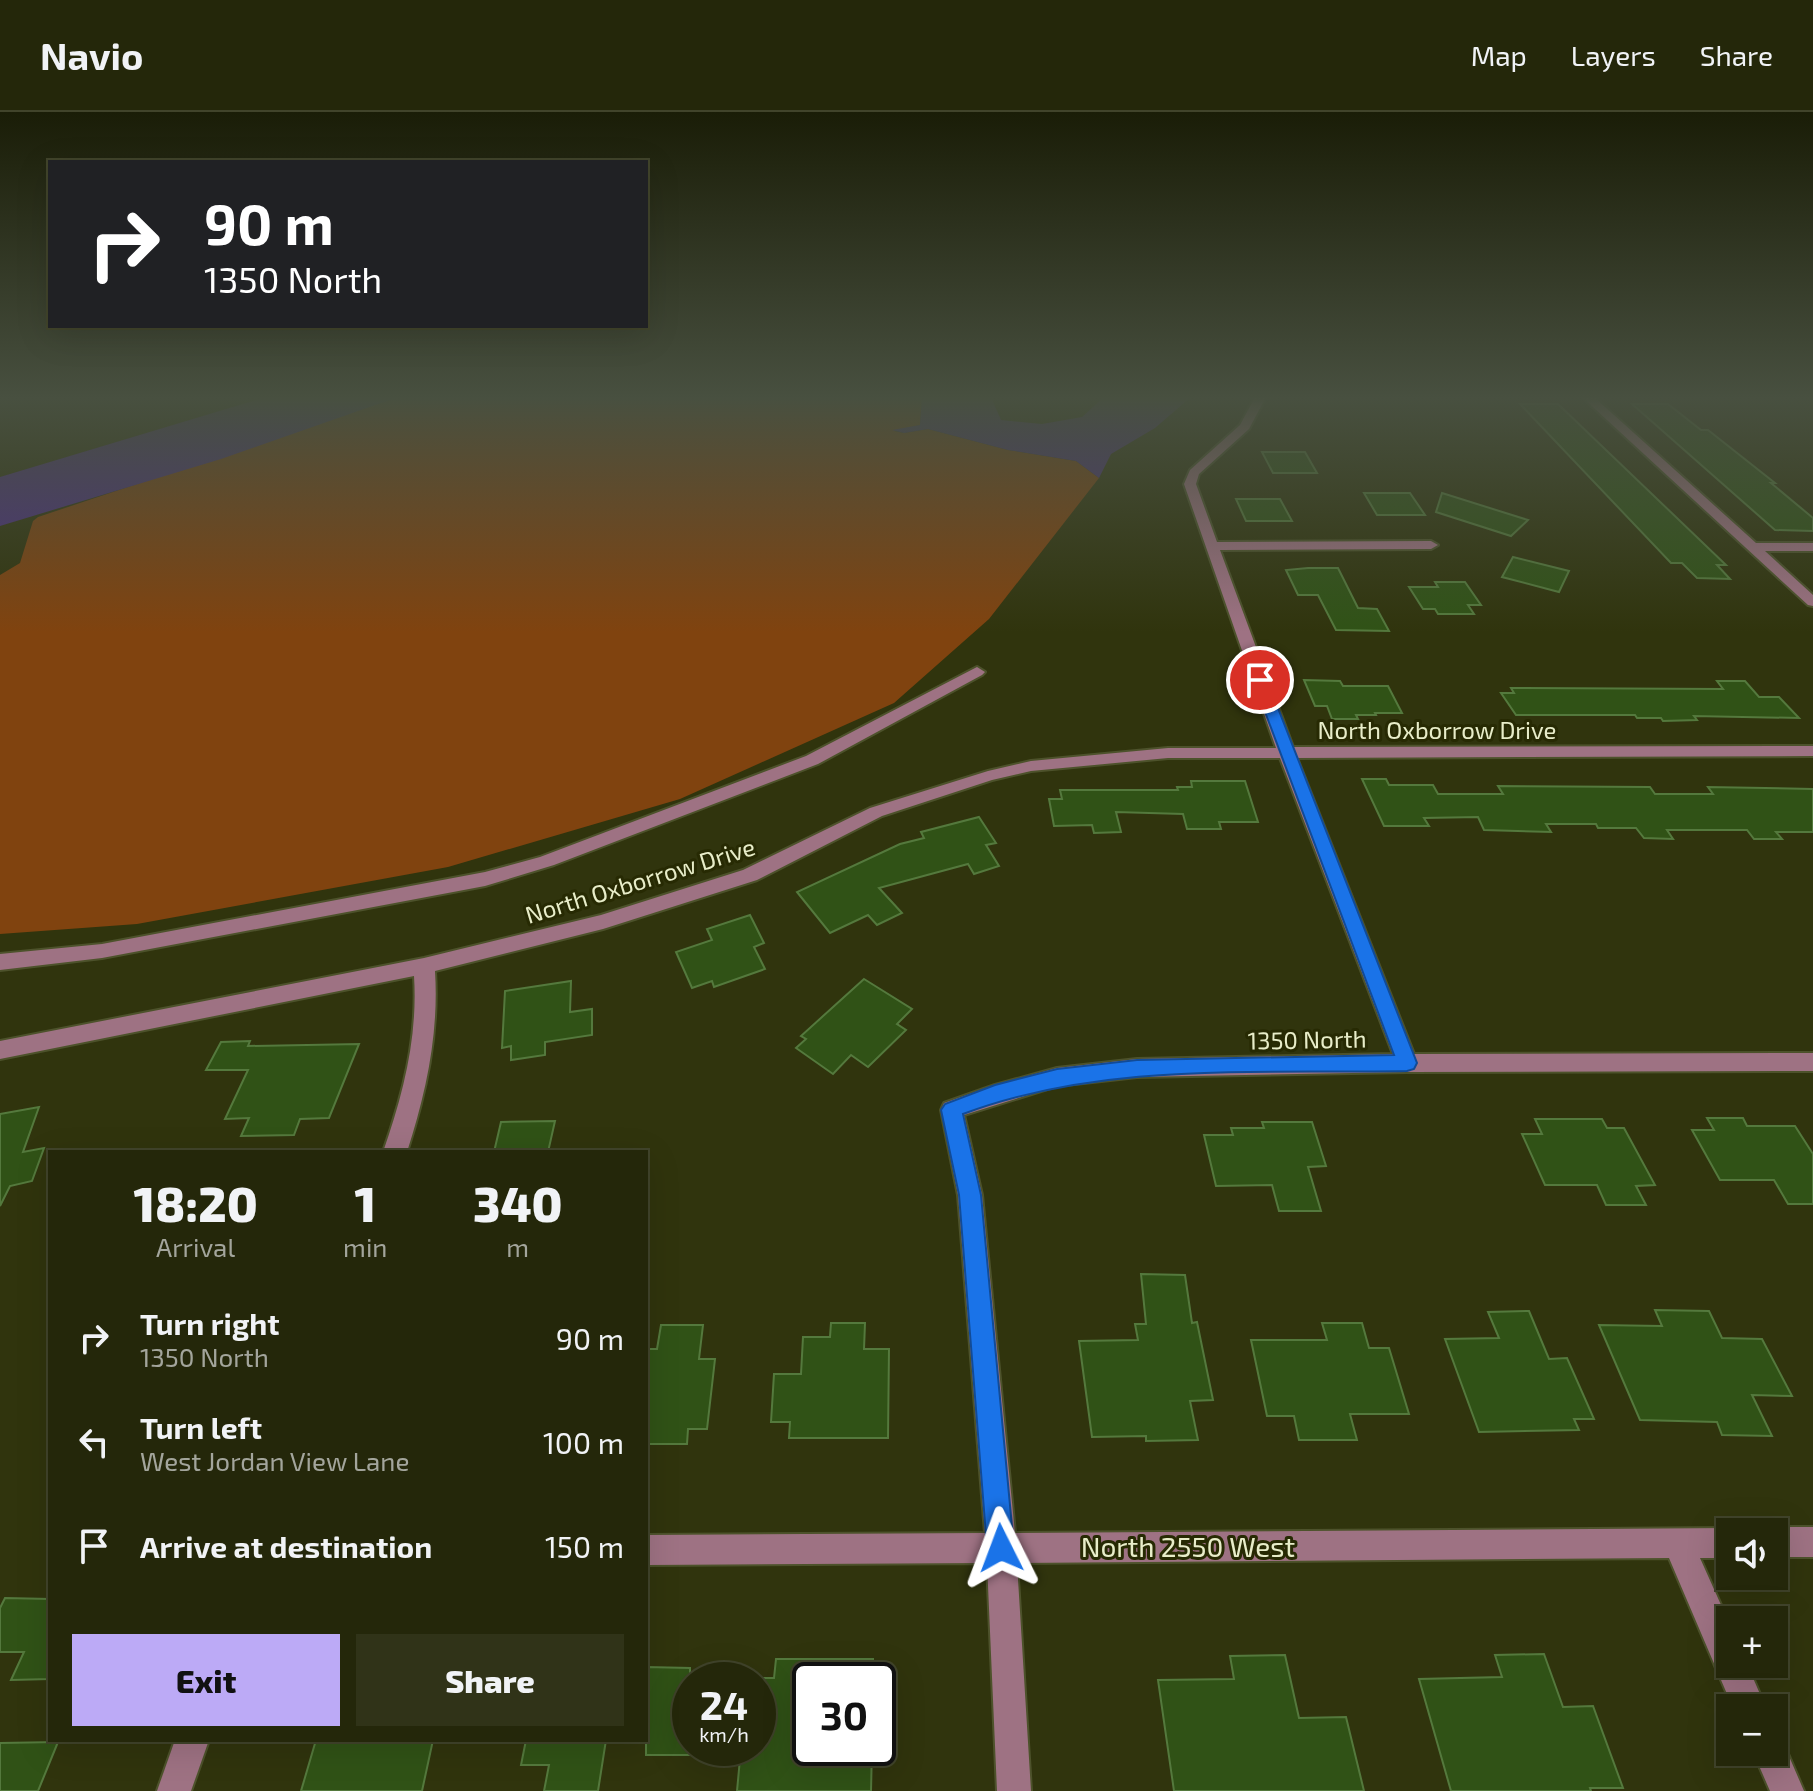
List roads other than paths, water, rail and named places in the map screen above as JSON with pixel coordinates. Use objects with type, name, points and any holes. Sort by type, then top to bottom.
[{"type":"street","points":[[1193,475],[1190,484],[1286,753],[1407,1063]]},
{"type":"street","points":[[1674,475],[1813,602]]},
{"type":"street","points":[[1212,546],[1431,545]]},
{"type":"street","points":[[1753,547],[1813,547]]},
{"type":"street","points":[[0,962],[102,951],[497,876],[547,861],[812,760],[977,672]]},
{"type":"street","name":"North Oxborrow Drive","points":[[0,1050],[424,966],[603,922],[750,875],[876,812],[988,776],[1031,766],[1168,753],[1813,751]]},
{"type":"street","points":[[396,1150],[416,1091],[428,1002],[424,966]]},
{"type":"street","name":"1350 North","points":[[1001,1548],[970,1195],[952,1110],[1057,1077],[1137,1068],[1407,1063],[1813,1062]]},
{"type":"street","points":[[1788,1542],[1813,1542]]},
{"type":"street","points":[[1678,1543],[1716,1631]]},
{"type":"street","name":"North 2550 West","points":[[648,1550],[1716,1543]]},
{"type":"street","points":[[1001,1548],[1014,1791]]},
{"type":"street","points":[[174,1791],[191,1742]]},
{"type":"street","points":[[1776,1766],[1787,1791]]}]
